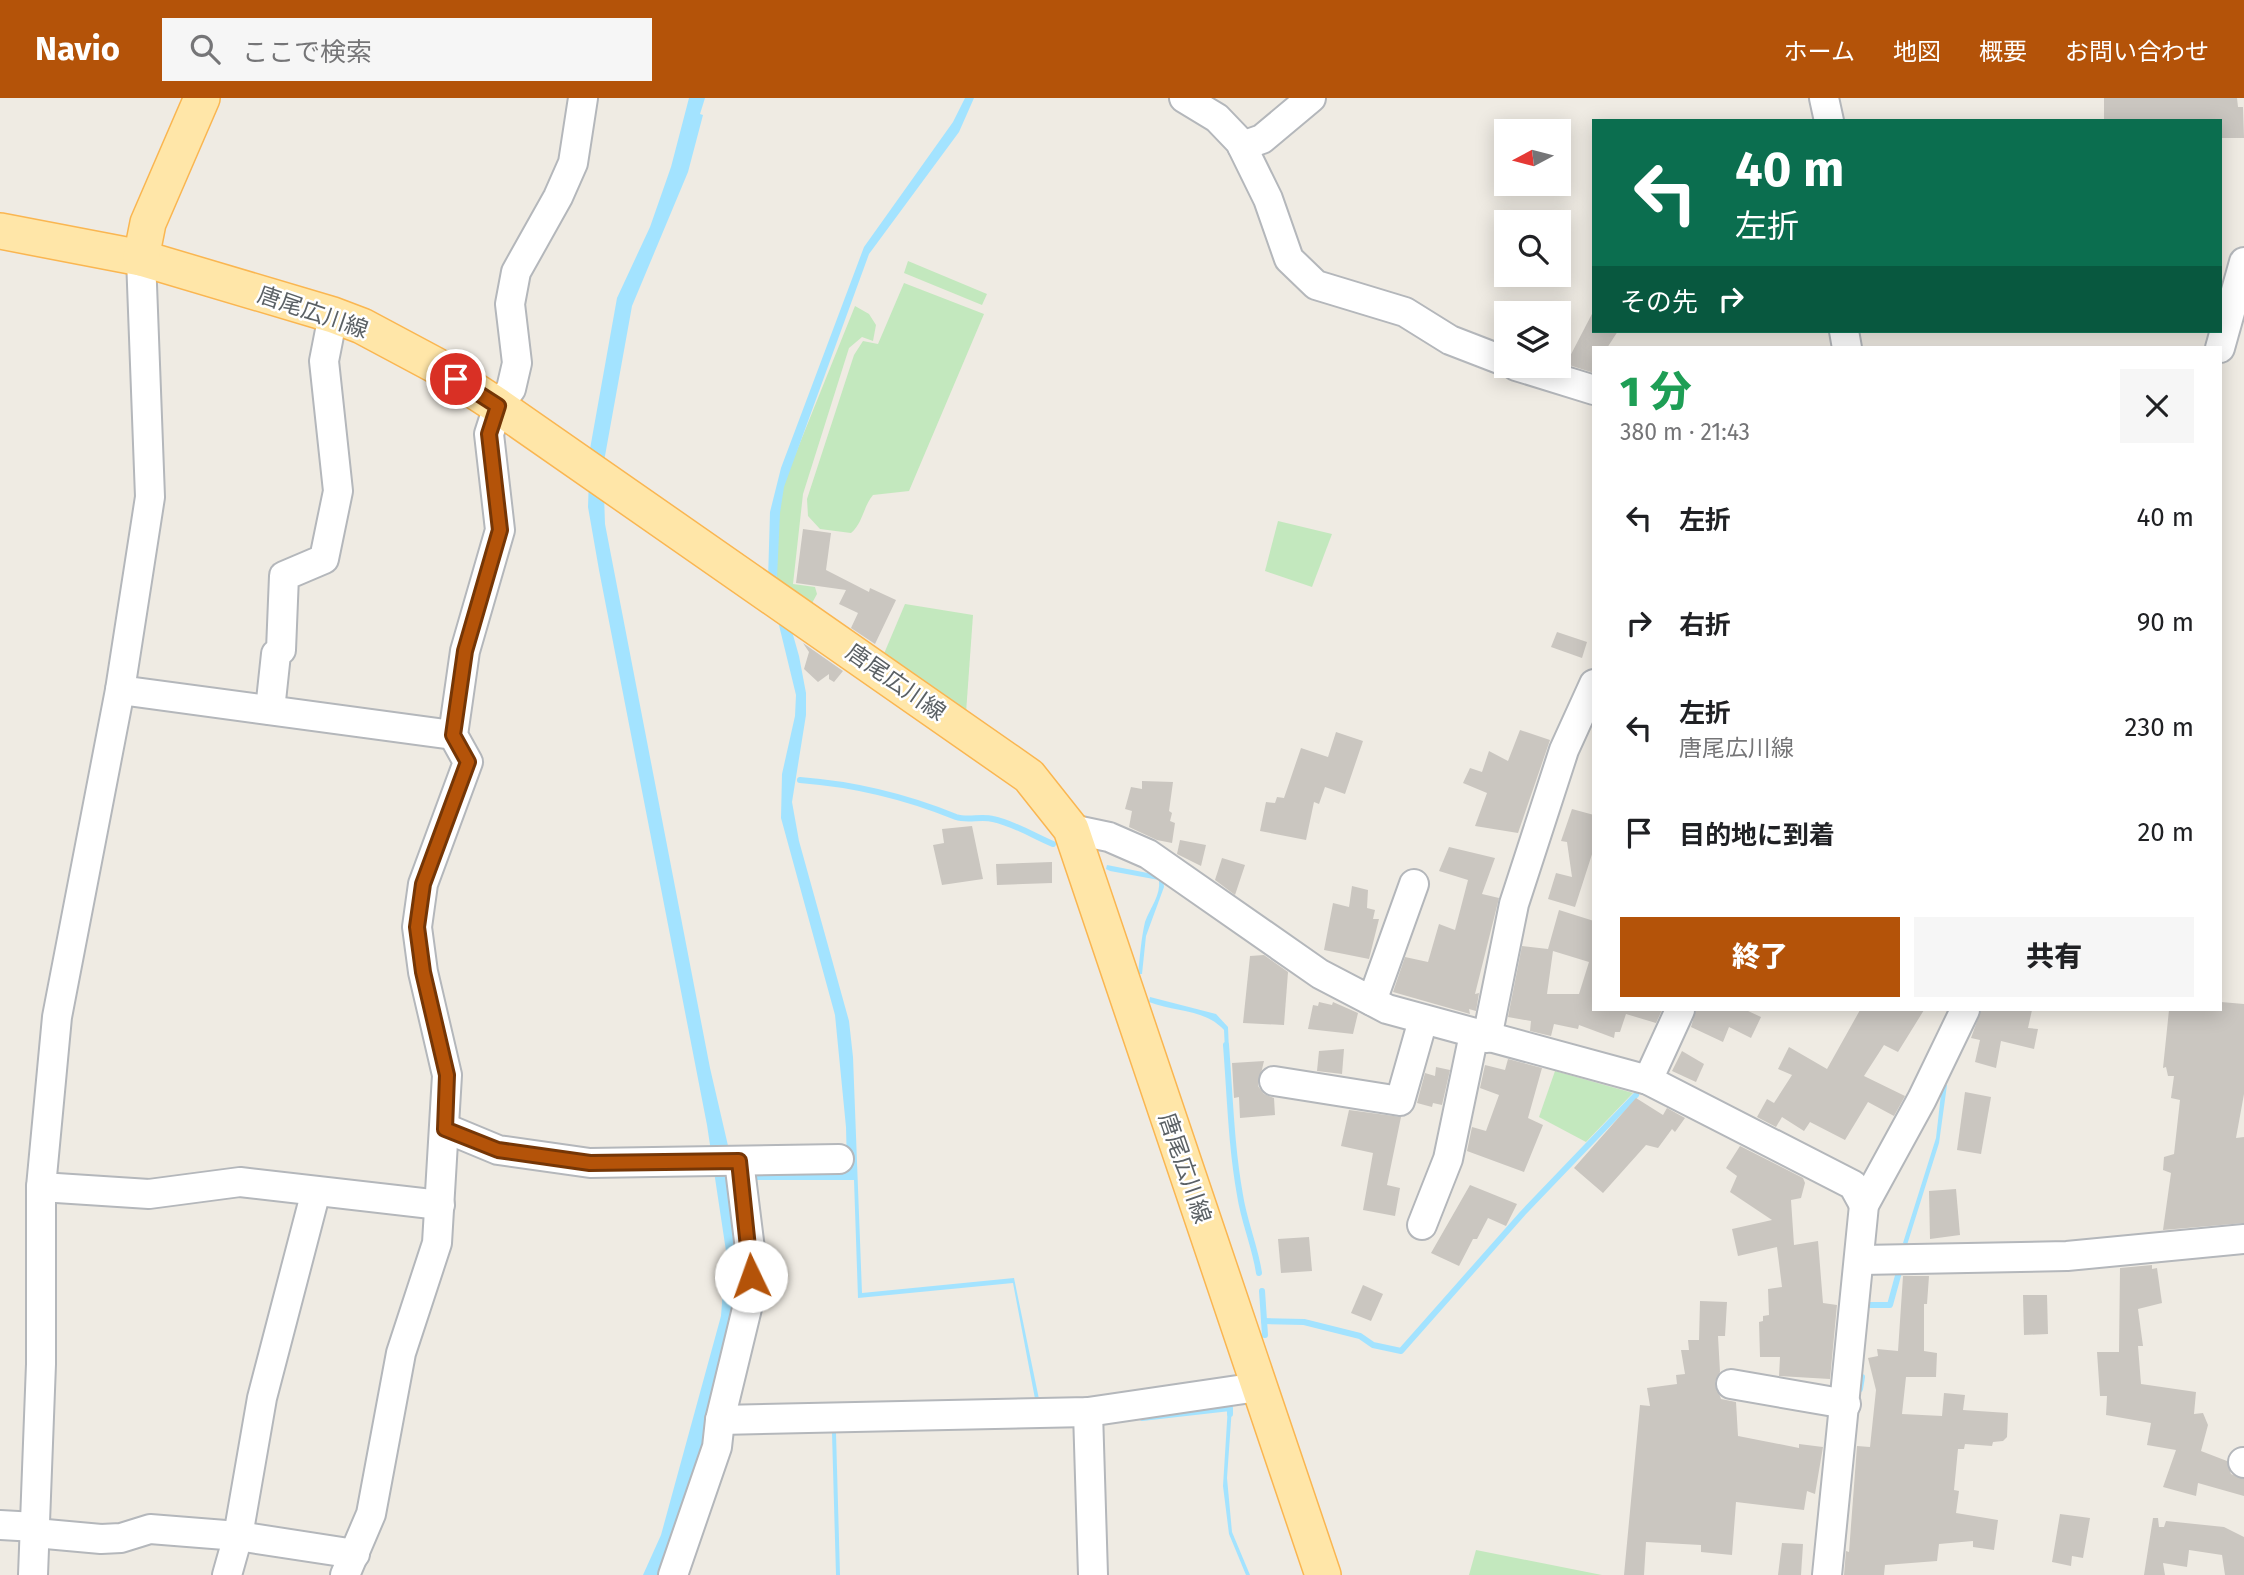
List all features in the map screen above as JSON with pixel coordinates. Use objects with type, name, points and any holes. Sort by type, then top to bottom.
[{"type":"main road","points":[[141,258],[148,222],[202,98]]},
{"type":"main road","name":"唐尾広川線","points":[[0,231],[141,258],[362,326],[435,365],[498,406],[776,597],[1029,776],[1071,829],[1323,1575]]},
{"type":"street","points":[[0,1525],[101,1539],[121,1538],[150,1529],[238,1536],[350,1564],[371,1514],[401,1353],[437,1243],[447,1075],[423,972],[417,927],[423,884],[468,762],[453,735],[465,651],[500,530],[489,434],[498,406],[511,390],[517,363],[510,304],[516,272],[558,197],[573,163],[583,98]]},
{"type":"street","points":[[1184,98],[1217,118],[1242,146],[1268,199],[1289,259],[1316,285],[1405,313],[1450,340],[1494,357]]},
{"type":"street","points":[[1242,146],[1262,139],[1311,98]]},
{"type":"street","points":[[1824,98],[1829,119]]},
{"type":"street","points":[[33,1575],[41,1364],[41,1187],[57,1017],[120,690],[150,497],[141,258]]},
{"type":"street","points":[[2221,346],[2244,262]]},
{"type":"street","points":[[271,710],[276,654],[281,650],[285,576],[324,559],[338,491],[324,361],[333,315]]},
{"type":"street","points":[[1555,378],[1592,389]]},
{"type":"street","points":[[1422,1225],[1448,1159],[1514,904],[1564,750],[1592,688]]},
{"type":"street","points":[[120,690],[453,735]]},
{"type":"street","points":[[1071,829],[1109,837],[1148,854],[1320,974],[1372,1002],[1423,1020],[1648,1080],[1853,1185],[1864,1205]]},
{"type":"street","points":[[1372,1002],[1414,884]]},
{"type":"street","points":[[1648,1080],[1681,1011]]},
{"type":"street","points":[[1827,1575],[1861,1260],[1864,1205],[1922,1099],[1965,1011]]},
{"type":"street","points":[[1274,1081],[1400,1101],[1423,1020]]},
{"type":"street","points":[[445,1129],[498,1150],[590,1163],[839,1159]]},
{"type":"street","points":[[673,1575],[717,1447],[720,1420],[750,1296],[751,1257],[727,1161]]},
{"type":"street","points":[[41,1187],[149,1194],[240,1182],[440,1205]]},
{"type":"street","points":[[227,1575],[238,1536],[262,1398],[316,1191]]},
{"type":"street","points":[[1861,1260],[2067,1256],[2244,1239]]},
{"type":"street","points":[[1731,1384],[1846,1404]]},
{"type":"street","points":[[720,1420],[1088,1412],[1258,1387]]},
{"type":"street","points":[[1088,1412],[1093,1575]]},
{"type":"green space","points":[[908,261],[987,294],[982,305],[904,273]]},
{"type":"green space","points":[[904,283],[984,314],[909,491],[873,495],[851,533],[820,529],[808,516],[807,499],[854,355],[863,341],[878,344]]},
{"type":"green space","points":[[855,306],[869,314],[876,325],[873,341],[862,337],[849,348],[803,494],[793,584],[815,587],[817,594],[811,605],[775,580],[779,495]]},
{"type":"green space","points":[[1278,521],[1332,534],[1312,587],[1265,571]]},
{"type":"green space","points":[[905,604],[973,615],[966,713],[883,656]]},
{"type":"green space","points":[[1555,1071],[1633,1093],[1586,1142],[1539,1117]]},
{"type":"green space","points":[[1476,1550],[1602,1575],[1469,1575]]},
{"type":"water","points":[[689,98],[705,98],[700,114],[703,115],[688,172],[632,306],[603,467],[605,524],[710,1068],[729,1150],[847,1166],[835,1015],[781,818],[782,774],[795,716],[796,695],[768,580],[770,512],[781,468],[864,247],[953,122],[965,98],[974,98],[959,132],[869,254],[784,487],[777,578],[799,656],[806,693],[806,715],[792,802],[799,841],[849,1021],[853,1057],[862,1293],[1014,1278],[1040,1404],[1036,1404],[1013,1283],[858,1298],[854,1180],[734,1180],[742,1265],[734,1328],[698,1463],[660,1575],[643,1575],[661,1535],[721,1316],[726,1251],[707,1125],[588,507],[590,449],[617,298],[650,227],[671,167]]},
{"type":"water","points":[[1107,865],[1163,876],[1164,887],[1146,936],[1142,974],[1138,974],[1145,922],[1157,896],[1159,880],[1110,871],[1106,869]]},
{"type":"water","points":[[1150,997],[1216,1014],[1228,1027],[1229,1051],[1225,1051],[1224,1030],[1216,1023],[1199,1015],[1149,1002]]},
{"type":"water","points":[[1942,1085],[1947,1085],[1939,1143],[1907,1245],[1903,1243],[1936,1138]]},
{"type":"water","points":[[1228,1406],[1232,1407],[1227,1478],[1232,1532],[1250,1575],[1246,1575],[1229,1534],[1223,1486]]},
{"type":"water","points":[[832,1433],[836,1433],[840,1575],[836,1575]]},
{"type":"building","points":[[2104,98],[2237,98],[2238,107],[2243,107],[2244,138],[2222,138],[2222,119],[2104,119]]},
{"type":"building","points":[[1592,314],[1592,333],[1617,333],[1608,346],[1592,346],[1592,372],[1571,366],[1571,354]]},
{"type":"building","points":[[803,529],[831,533],[826,570],[869,592],[870,588],[896,600],[875,644],[851,628],[858,613],[839,604],[846,590],[796,583]]},
{"type":"building","points":[[1557,632],[1587,642],[1582,658],[1551,647]]},
{"type":"building","points":[[803,643],[843,671],[834,682],[829,679],[829,674],[818,682],[804,669],[809,652]]},
{"type":"building","points":[[1520,730],[1550,740],[1518,833],[1475,826],[1487,793],[1463,783],[1470,768],[1482,772],[1489,751],[1508,761]]},
{"type":"building","points":[[1336,732],[1363,741],[1345,794],[1325,787],[1319,804],[1314,802],[1306,840],[1260,831],[1266,802],[1275,803],[1277,797],[1284,798],[1301,748],[1328,757]]},
{"type":"building","points":[[1142,781],[1173,782],[1169,811],[1172,813],[1170,821],[1175,823],[1172,843],[1157,840],[1129,827],[1132,811],[1125,809],[1131,787],[1142,789]]},
{"type":"building","points":[[1572,809],[1592,814],[1592,854],[1575,907],[1548,899],[1556,873],[1572,877],[1567,842],[1561,841]]},
{"type":"building","points":[[972,826],[983,879],[942,885],[933,845],[944,843],[942,829]]},
{"type":"building","points":[[1180,840],[1206,845],[1201,866],[1177,854]]},
{"type":"building","points":[[1449,847],[1495,858],[1482,894],[1499,898],[1475,994],[1479,993],[1476,1011],[1469,1009],[1470,1014],[1393,992],[1405,957],[1428,962],[1439,924],[1455,930],[1468,880],[1439,871]]},
{"type":"building","points":[[1222,858],[1245,865],[1235,895],[1215,880]]},
{"type":"building","points":[[1052,862],[1052,883],[997,885],[996,864]]},
{"type":"building","points":[[1352,886],[1368,890],[1367,908],[1375,910],[1373,919],[1379,919],[1369,959],[1324,950],[1333,903],[1349,907]]},
{"type":"building","points":[[1559,910],[1592,920],[1592,1011],[1662,1011],[1656,1023],[1626,1014],[1620,1032],[1615,1032],[1614,1038],[1579,1025],[1578,1029],[1554,1024],[1551,1036],[1530,1031],[1531,1021],[1508,1017],[1522,946],[1548,949]],"holes":[[[1553,951],[1589,962],[1579,994],[1547,994]]]},
{"type":"building","points":[[1264,955],[1288,972],[1284,1025],[1243,1023],[1250,956]]},
{"type":"building","points":[[1319,1002],[1332,1005],[1333,1002],[1358,1013],[1353,1034],[1308,1029],[1313,1005],[1318,1006]]},
{"type":"building","points":[[2222,1002],[2244,1004],[2244,1094],[2236,1138],[2244,1137],[2244,1223],[2163,1230],[2171,1173],[2163,1170],[2164,1157],[2174,1154],[2180,1100],[2171,1098],[2174,1076],[2168,1076],[2166,1067],[2163,1068],[2169,1011],[2222,1011]]},
{"type":"building","points":[[1696,1011],[1748,1011],[1761,1017],[1751,1038],[1729,1027],[1723,1042],[1691,1027]]},
{"type":"building","points":[[1859,1011],[1923,1011],[1898,1052],[1884,1045],[1864,1076],[1905,1096],[1894,1116],[1868,1102],[1845,1140],[1810,1122],[1804,1131],[1782,1117],[1776,1127],[1757,1117],[1767,1099],[1774,1103],[1792,1075],[1778,1069],[1789,1047],[1827,1069]]},
{"type":"building","points":[[1981,1011],[2032,1011],[2028,1028],[2038,1029],[2034,1049],[2001,1041],[1996,1068],[1975,1062],[1980,1040],[1971,1038]]},
{"type":"building","points":[[1344,1049],[1342,1074],[1317,1071],[1319,1051]]},
{"type":"building","points":[[1682,1051],[1704,1064],[1696,1082],[1672,1071]]},
{"type":"building","points":[[1508,1059],[1542,1068],[1528,1118],[1543,1125],[1524,1172],[1467,1151],[1472,1127],[1486,1131],[1499,1095],[1480,1088],[1485,1065],[1505,1070]]},
{"type":"building","points":[[1264,1061],[1258,1086],[1264,1094],[1274,1098],[1275,1115],[1240,1118],[1239,1097],[1234,1098],[1232,1063]]},
{"type":"building","points":[[1436,1067],[1450,1070],[1442,1105],[1433,1103],[1432,1107],[1417,1103],[1425,1073],[1435,1076]]},
{"type":"building","points":[[1965,1092],[1991,1097],[1981,1154],[1957,1150]]},
{"type":"building","points":[[1636,1098],[1663,1115],[1667,1108],[1685,1118],[1675,1132],[1672,1129],[1658,1148],[1646,1145],[1603,1193],[1574,1168]]},
{"type":"building","points":[[1349,1110],[1401,1117],[1387,1185],[1400,1188],[1395,1216],[1363,1210],[1373,1153],[1341,1146]]},
{"type":"building","points":[[1740,1146],[1803,1178],[1805,1183],[1801,1198],[1791,1200],[1794,1245],[1818,1241],[1823,1303],[1837,1305],[1830,1379],[1779,1376],[1780,1357],[1760,1357],[1759,1322],[1763,1321],[1763,1316],[1769,1315],[1768,1289],[1782,1287],[1777,1247],[1738,1256],[1732,1229],[1772,1220],[1730,1192],[1737,1176],[1726,1168]]},
{"type":"building","points":[[1470,1185],[1517,1204],[1506,1226],[1488,1218],[1459,1266],[1431,1253]]},
{"type":"building","points":[[1956,1189],[1960,1235],[1930,1239],[1929,1191]]},
{"type":"building","points":[[1309,1237],[1312,1271],[1281,1273],[1278,1239]]},
{"type":"building","points":[[2152,1265],[2152,1269],[2157,1268],[2162,1303],[2138,1309],[2143,1346],[2138,1346],[2141,1384],[2196,1392],[2194,1414],[2203,1413],[2208,1425],[2201,1451],[2227,1461],[2231,1474],[2244,1479],[2244,1496],[2198,1483],[2196,1496],[2163,1487],[2176,1450],[2147,1445],[2151,1423],[2106,1415],[2107,1396],[2100,1396],[2097,1352],[2119,1352],[2120,1268]]},
{"type":"building","points":[[1903,1276],[1929,1276],[1927,1304],[1924,1304],[1924,1351],[1937,1353],[1936,1377],[1906,1377],[1902,1414],[1942,1416],[1944,1393],[1965,1395],[1963,1410],[2008,1413],[2007,1437],[2003,1441],[1993,1442],[1992,1446],[1965,1444],[1964,1449],[1958,1449],[1954,1490],[1959,1491],[1956,1513],[1998,1520],[1994,1550],[1973,1547],[1973,1541],[1939,1544],[1937,1561],[1885,1565],[1884,1575],[1844,1575],[1846,1551],[1849,1552],[1857,1446],[1870,1447],[1876,1390],[1868,1358],[1878,1356],[1877,1349],[1898,1351]]},
{"type":"building","points":[[1363,1285],[1383,1294],[1371,1321],[1351,1313]]},
{"type":"building","points":[[2023,1295],[2047,1295],[2048,1334],[2024,1335]]},
{"type":"building","points":[[1700,1301],[1727,1302],[1725,1336],[1718,1336],[1720,1372],[1715,1382],[1721,1399],[1736,1402],[1738,1436],[1799,1448],[1799,1444],[1823,1447],[1815,1494],[1807,1491],[1804,1510],[1736,1502],[1732,1555],[1701,1552],[1701,1545],[1646,1542],[1644,1575],[1624,1575],[1640,1405],[1650,1406],[1647,1388],[1677,1384],[1676,1375],[1685,1374],[1681,1350],[1689,1350],[1688,1340],[1699,1340]]},
{"type":"building","points":[[2060,1514],[2090,1518],[2083,1558],[2072,1556],[2071,1566],[2052,1562]]},
{"type":"building","points":[[2153,1518],[2158,1518],[2159,1527],[2164,1527],[2166,1521],[2224,1527],[2244,1537],[2244,1575],[2225,1575],[2222,1555],[2189,1550],[2187,1567],[2163,1563],[2165,1575],[2144,1575]]},
{"type":"building","points":[[1782,1543],[1803,1544],[1801,1575],[1778,1575]]},
{"type":"waterway","points":[[800,780],[880,792],[960,818],[1001,821],[1053,844]]},
{"type":"waterway","points":[[1226,1045],[1237,1176],[1259,1273]]},
{"type":"waterway","points":[[1264,1321],[1304,1322],[1360,1336],[1373,1345],[1401,1351],[1523,1213],[1636,1095]]},
{"type":"waterway","points":[[1869,1305],[1890,1305],[1899,1272]]},
{"type":"waterway","points":[[1262,1291],[1265,1335]]},
{"type":"waterway","points":[[1860,1389],[1862,1377]]},
{"type":"waterway","points":[[1142,1418],[1230,1408],[1230,1414]]},
{"type":"route","points":[[456,379],[498,406],[489,434],[500,530],[465,651],[453,735],[468,762],[423,884],[417,927],[423,972],[447,1075],[445,1129],[498,1150],[590,1163],[739,1161],[751,1276]]}]
